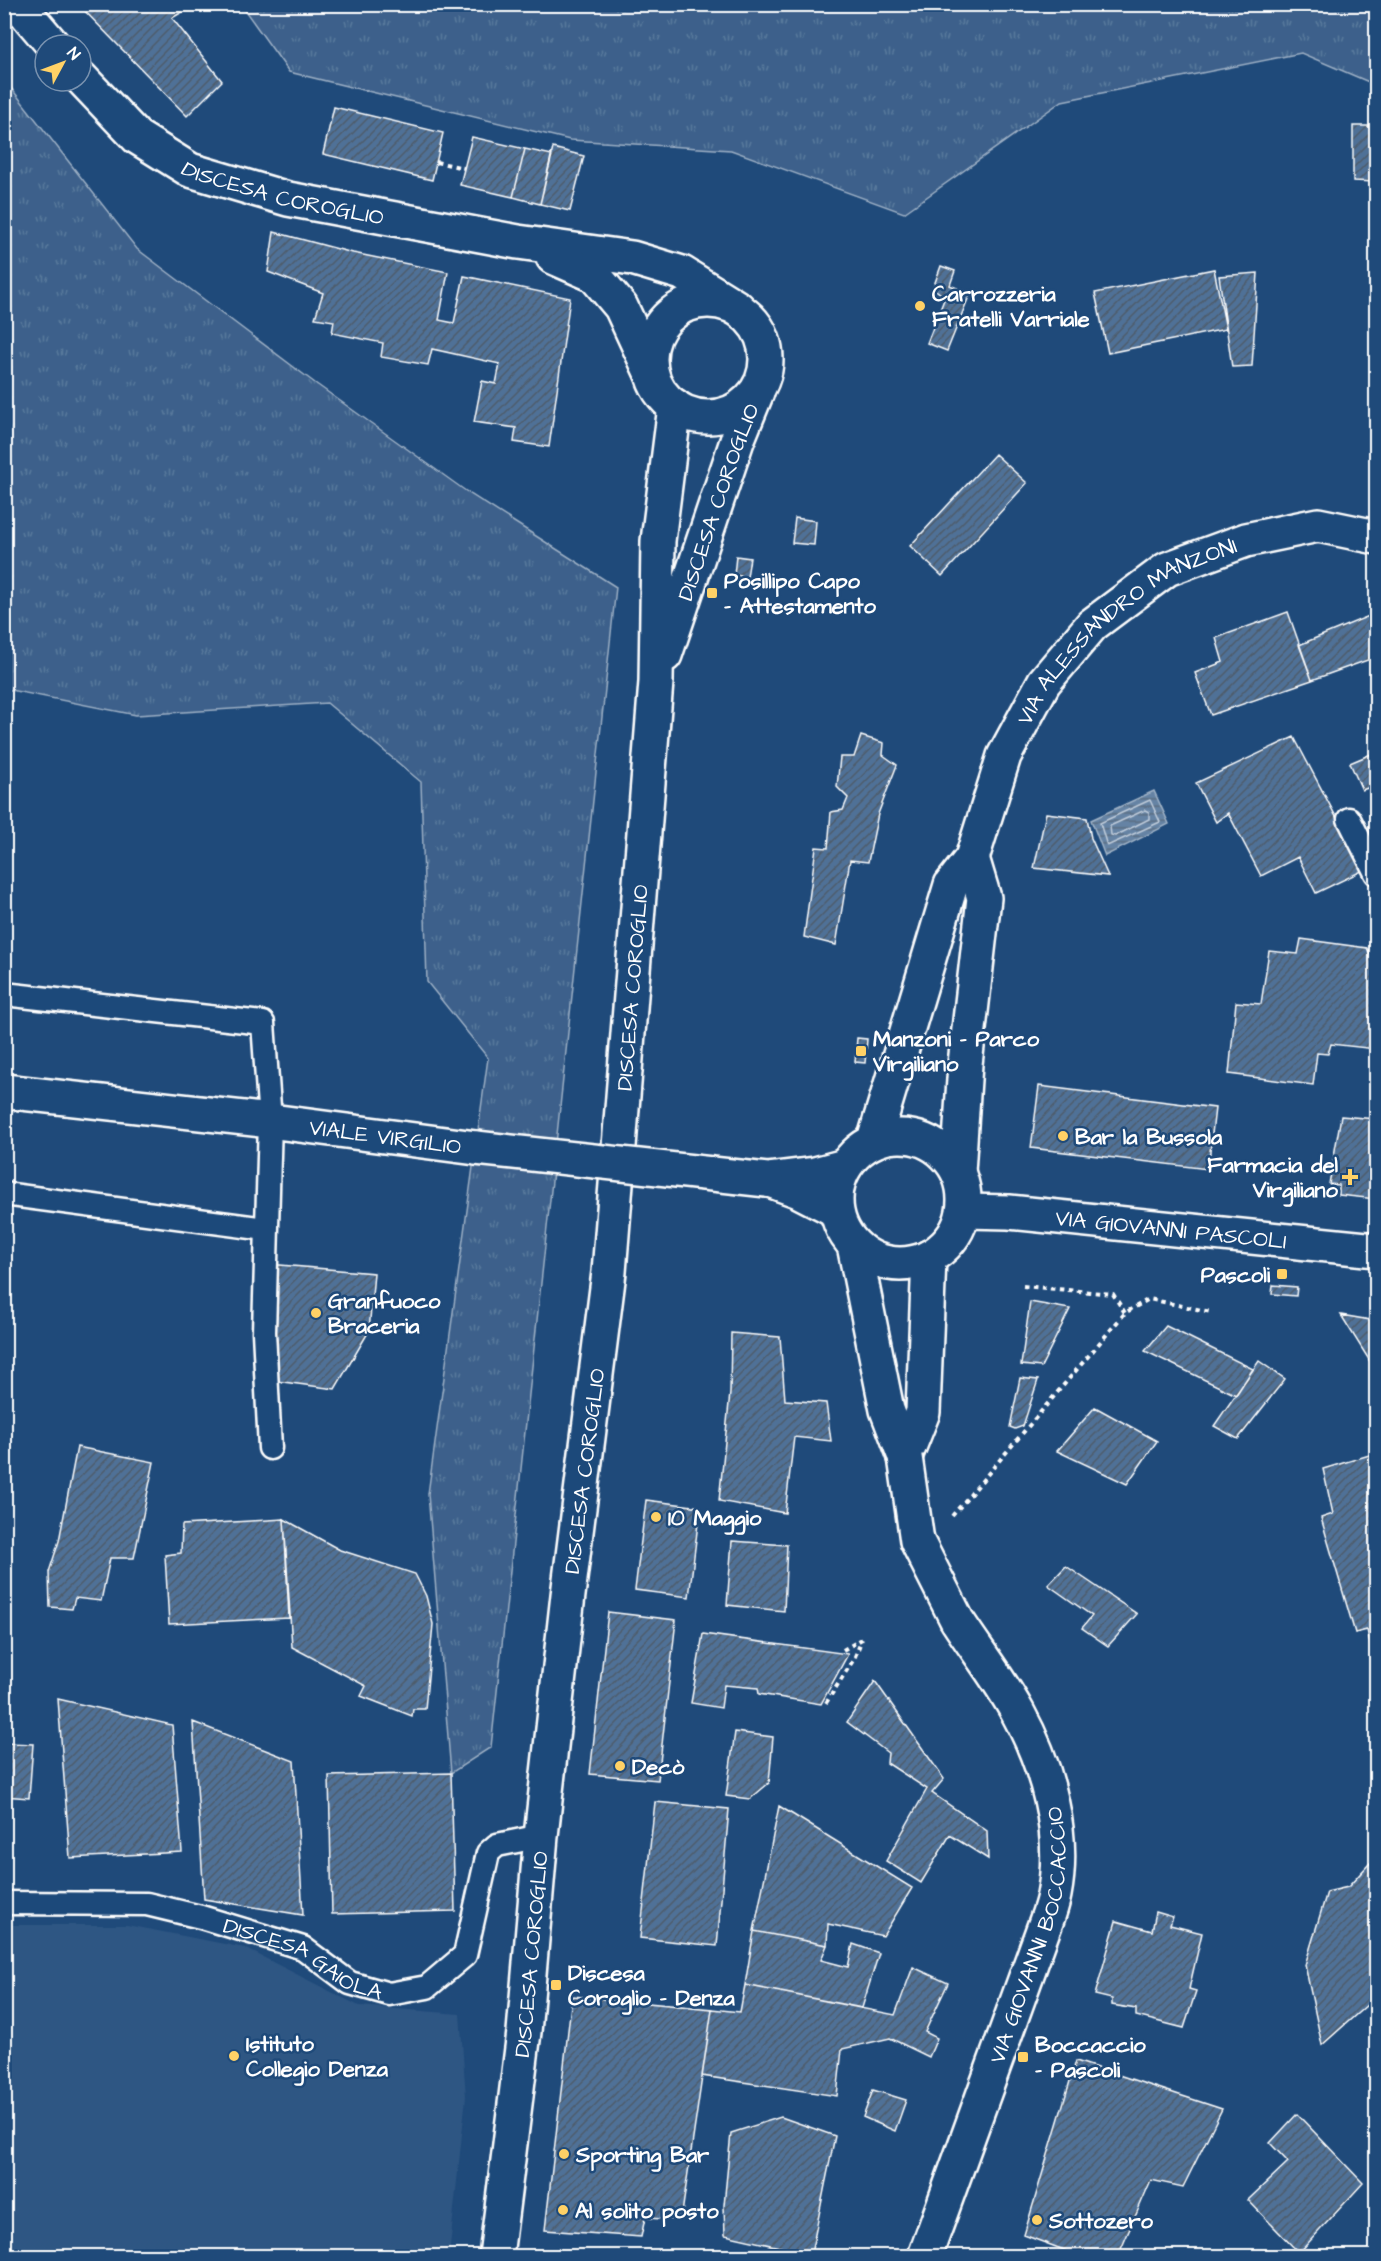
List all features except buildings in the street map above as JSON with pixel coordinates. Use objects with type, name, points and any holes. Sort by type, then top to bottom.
[{"type":"street","points":[[18,4],[43,33]]},
{"type":"street","name":"DISCESA COROGLIO","points":[[93,91],[137,137],[190,170],[288,199],[518,242],[632,258],[682,273],[738,308]]},
{"type":"street","name":"DISCESA COROGLIO","points":[[518,242],[594,275],[621,307],[652,377]]},
{"type":"street","points":[[698,301],[719,301],[738,308],[753,321],[763,337],[767,355],[765,374],[758,391],[745,405],[728,414],[710,418],[691,415],[675,406],[661,394],[652,377],[650,357],[654,337],[664,320],[680,308],[698,301]]},
{"type":"street","name":"DISCESA COROGLIO","points":[[656,682],[737,441],[758,391]]},
{"type":"street","name":"DISCESA COROGLIO","points":[[496,2256],[524,2032],[541,1836],[609,1272],[656,682],[657,542],[675,406]]},
{"type":"street","name":"VIA ALESSANDRO MANZONI","points":[[874,1141],[951,885],[972,858],[1004,756],[1044,682],[1092,625],[1167,569],[1246,540],[1318,525],[1377,537]]},
{"type":"street","points":[[958,1172],[965,1064],[984,898],[972,858]]},
{"type":"street","name":"VIALE VIRGILIO","points":[[4,1091],[270,1121],[476,1148],[767,1180],[799,1191],[837,1210]]},
{"type":"street","points":[[896,1136],[918,1138],[938,1148],[954,1164],[963,1185],[964,1211],[957,1232],[943,1250],[916,1263],[894,1265],[872,1258],[854,1245],[844,1231],[837,1210],[837,1187],[845,1166],[860,1149],[874,1141],[896,1136]]},
{"type":"street","name":"VIALE VIRGILIO","points":[[767,1180],[815,1174],[845,1166]]},
{"type":"street","name":"VIA GIOVANNI PASCOLI","points":[[964,1211],[1044,1216],[1377,1250]]},
{"type":"street","name":"VIA GIOVANNI BOCCACCIO","points":[[854,1245],[887,1410],[905,1457],[917,1541],[957,1620],[1018,1713],[1046,1778],[1055,1818],[1057,1864],[1054,1895],[925,2256]]},
{"type":"street","name":"VIA GIOVANNI BOCCACCIO","points":[[905,1457],[922,1412],[929,1257]]},
{"type":"lane","points":[[1349,819],[1377,873]]},
{"type":"lane","points":[[4,994],[263,1023],[270,1121],[264,1332],[270,1448]]},
{"type":"lane","points":[[4,1194],[266,1229]]},
{"type":"lane","name":"DISCESA GAIOLA","points":[[4,1903],[147,1904],[201,1917],[303,1948],[350,1983],[389,1994],[428,1987],[465,1955],[488,1853],[497,1845],[541,1836]]},
{"type":"path","points":[[436,162],[464,168]]},
{"type":"path","points":[[1023,1286],[1113,1294],[1125,1313]]},
{"type":"path","points":[[952,1516],[1125,1313],[1149,1299],[1211,1312]]},
{"type":"path","points":[[826,1703],[854,1659],[862,1639],[843,1650]]},
{"type":"shaded area","name":"Istituto Collegio Denza","points":[[5,1925],[127,1925],[245,1948],[359,2006],[460,2014],[466,2097],[449,2256],[5,2256]]},
{"type":"green space","points":[[241,5],[1376,5],[1376,85],[1301,53],[1062,101],[904,213],[731,150],[570,140],[289,72]]},
{"type":"green space","points":[[4,79],[137,249],[315,383],[470,494],[616,587],[491,1747],[451,1773],[428,1494],[488,1058],[427,982],[421,782],[327,703],[136,715],[5,689]]},
{"type":"water","points":[[1154,791],[1169,824],[1105,856],[1091,820]]},
{"type":"place","name":"Carrozzeria Fratelli Varriale","points":[[920,306]]},
{"type":"place","name":"Posillipo Capo - Attestamento","points":[[712,593]]},
{"type":"place","name":"Manzoni - Parco Virgiliano","points":[[861,1051]]},
{"type":"place","name":"Bar la Bussola","points":[[1063,1136]]},
{"type":"place","name":"Farmacia del Virgiliano","points":[[1350,1177]]},
{"type":"place","name":"Pascoli","points":[[1282,1274]]},
{"type":"place","name":"Granfuoco Braceria","points":[[316,1313]]},
{"type":"place","name":"10 Maggio","points":[[656,1517]]},
{"type":"place","name":"Decò","points":[[620,1766]]},
{"type":"place","name":"Discesa Coroglio - Denza","points":[[556,1985]]},
{"type":"place","name":"Istituto Collegio Denza","points":[[234,2056]]},
{"type":"place","name":"Boccaccio - Pascoli","points":[[1023,2057]]},
{"type":"place","name":"Sporting Bar","points":[[564,2154]]},
{"type":"place","name":"Al solito posto","points":[[563,2210]]},
{"type":"place","name":"Sottozero","points":[[1037,2220]]}]
